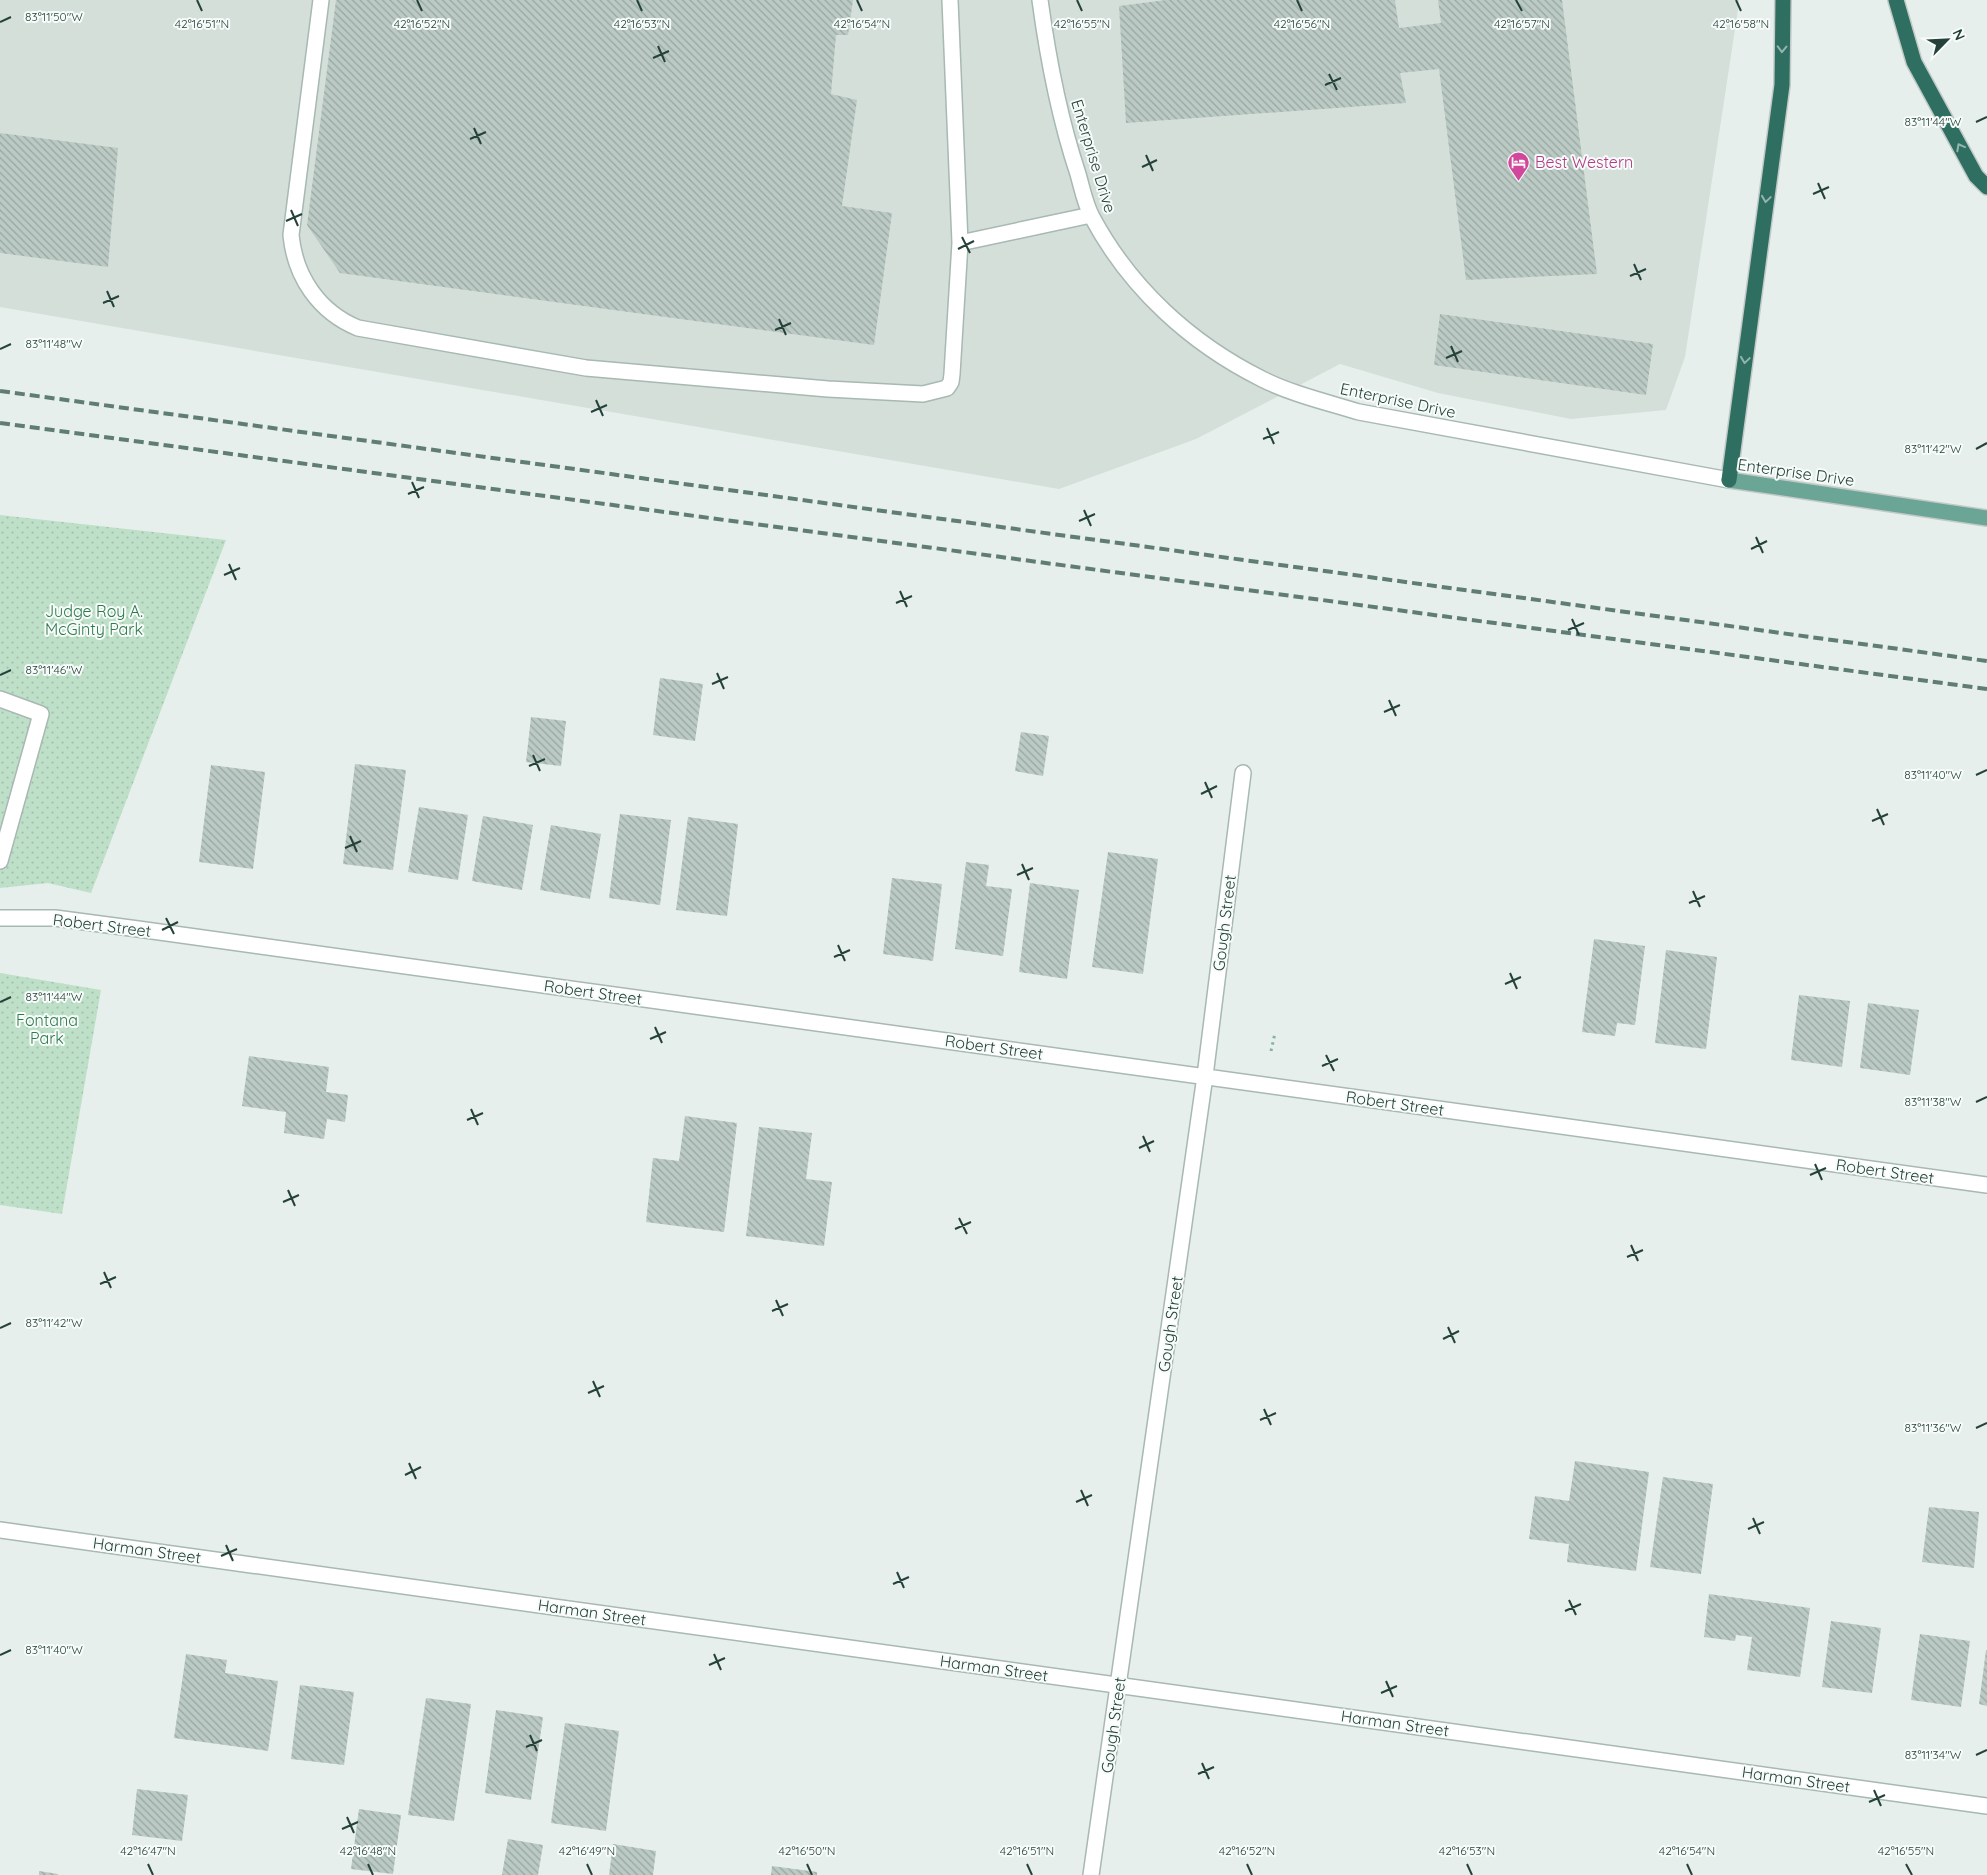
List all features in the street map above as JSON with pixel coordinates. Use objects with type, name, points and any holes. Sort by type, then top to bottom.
[{"type":"highway","points":[[1728,480],[1782,85],[1783,0]]},
{"type":"highway","points":[[1896,0],[1914,62],[1976,176],[1987,187]]},
{"type":"main road","name":"Enterprise Drive","points":[[1728,480],[1987,518]]},
{"type":"street","points":[[320,0],[293,208],[292,248],[302,274],[314,296],[343,322],[358,328],[586,368],[819,388],[923,394],[939,392],[947,388],[951,382],[960,243],[950,0]]},
{"type":"street","name":"Enterprise Drive","points":[[1040,0],[1046,48],[1065,134],[1091,215],[1118,259],[1145,293],[1177,323],[1224,358],[1271,383],[1303,396],[1359,412],[1728,480]]},
{"type":"street","points":[[960,243],[1091,215]]},
{"type":"street","points":[[0,699],[41,714],[0,861]]},
{"type":"street","name":"Gough Street","points":[[1091,1875],[1205,1076],[1243,773]]},
{"type":"street","name":"Robert Street","points":[[0,918],[55,918],[1987,1185]]},
{"type":"street","name":"Harman Street","points":[[0,1530],[1987,1806]]},
{"type":"path","points":[[1270,1051],[1275,1033]]},
{"type":"shaded area","points":[[0,0],[1739,0],[1739,3],[1685,357],[1666,410],[1571,419],[1438,393],[1340,364],[1196,439],[1059,489],[0,307]]},
{"type":"green space","name":"Judge Roy A. McGinty Park","points":[[0,515],[226,540],[91,893],[48,883],[0,888]]},
{"type":"green space","name":"Fontana Park","points":[[0,973],[101,990],[62,1214],[0,1205]]},
{"type":"building","points":[[336,0],[853,0],[848,35],[836,35],[831,94],[857,100],[842,206],[892,213],[874,345],[340,273],[307,225]]},
{"type":"building","name":"Best Western","points":[[1166,0],[1395,0],[1399,28],[1441,23],[1438,0],[1562,0],[1597,274],[1466,280],[1439,69],[1400,73],[1406,103],[1126,123],[1119,6]]},
{"type":"building","points":[[0,133],[118,148],[108,267],[0,253]]},
{"type":"building","points":[[1440,314],[1653,344],[1646,395],[1434,365]]},
{"type":"building","points":[[660,678],[703,684],[695,741],[653,735]]},
{"type":"building","points":[[531,717],[566,721],[561,766],[526,762]]},
{"type":"building","points":[[1021,732],[1049,736],[1043,776],[1015,771]]},
{"type":"building","points":[[355,764],[406,770],[393,870],[343,864]]},
{"type":"building","points":[[211,765],[265,772],[253,869],[199,862]]},
{"type":"building","points":[[419,807],[468,815],[458,880],[408,872]]},
{"type":"building","points":[[620,814],[671,820],[660,905],[609,898]]},
{"type":"building","points":[[483,816],[533,825],[522,890],[472,881]]},
{"type":"building","points":[[688,817],[738,824],[727,916],[676,910]]},
{"type":"building","points":[[551,825],[601,834],[590,899],[540,890]]},
{"type":"building","points":[[1108,852],[1158,859],[1143,974],[1092,967]]},
{"type":"building","points":[[966,862],[989,865],[986,886],[1012,889],[1003,956],[955,949]]},
{"type":"building","points":[[892,878],[942,884],[933,961],[883,954]]},
{"type":"building","points":[[1030,883],[1079,890],[1067,979],[1019,972]]},
{"type":"building","points":[[1594,939],[1645,946],[1635,1025],[1617,1023],[1615,1036],[1582,1032]]},
{"type":"building","points":[[1666,950],[1717,957],[1706,1049],[1655,1043]]},
{"type":"building","points":[[1799,995],[1850,1001],[1842,1067],[1791,1060]]},
{"type":"building","points":[[1868,1003],[1919,1010],[1910,1075],[1860,1068]]},
{"type":"building","points":[[249,1056],[329,1067],[326,1092],[348,1095],[345,1122],[327,1119],[324,1139],[284,1133],[286,1112],[242,1106]]},
{"type":"building","points":[[685,1116],[737,1123],[724,1232],[646,1222],[653,1158],[679,1161]]},
{"type":"building","points":[[759,1127],[812,1133],[806,1179],[832,1182],[824,1246],[746,1236]]},
{"type":"building","points":[[1575,1461],[1649,1472],[1636,1571],[1567,1562],[1569,1544],[1529,1539],[1535,1496],[1569,1501]]},
{"type":"building","points":[[1663,1477],[1713,1484],[1701,1574],[1650,1567]]},
{"type":"building","points":[[1929,1507],[1979,1512],[1974,1568],[1922,1562]]},
{"type":"building","points":[[1709,1594],[1810,1608],[1800,1677],[1747,1670],[1752,1637],[1736,1635],[1735,1641],[1704,1637]]},
{"type":"building","points":[[1831,1621],[1881,1628],[1872,1693],[1822,1687]]},
{"type":"building","points":[[1920,1634],[1970,1641],[1961,1707],[1911,1700]]},
{"type":"building","points":[[1987,1650],[1987,1706],[1979,1704]]},
{"type":"building","points":[[186,1654],[227,1660],[225,1673],[278,1681],[268,1751],[174,1738]]},
{"type":"building","points":[[300,1685],[354,1692],[344,1765],[291,1759]]},
{"type":"building","points":[[426,1698],[471,1704],[454,1821],[408,1815]]},
{"type":"building","points":[[496,1710],[543,1717],[531,1800],[485,1793]]},
{"type":"building","points":[[565,1723],[619,1731],[606,1831],[551,1823]]},
{"type":"building","points":[[137,1789],[188,1795],[182,1841],[132,1835]]},
{"type":"building","points":[[359,1809],[401,1815],[393,1874],[351,1869]]},
{"type":"building","points":[[508,1839],[543,1845],[538,1875],[502,1875]]},
{"type":"building","points":[[613,1844],[656,1851],[653,1875],[609,1875]]},
{"type":"building","points":[[772,1866],[817,1872],[817,1875],[771,1875]]},
{"type":"building","points":[[39,1871],[58,1874],[58,1875],[39,1875]]},
{"type":"railway","points":[[0,391],[1987,661]]},
{"type":"railway","points":[[0,423],[1987,689]]},
{"type":"place","name":"Best Western","points":[[1519,181]]}]
